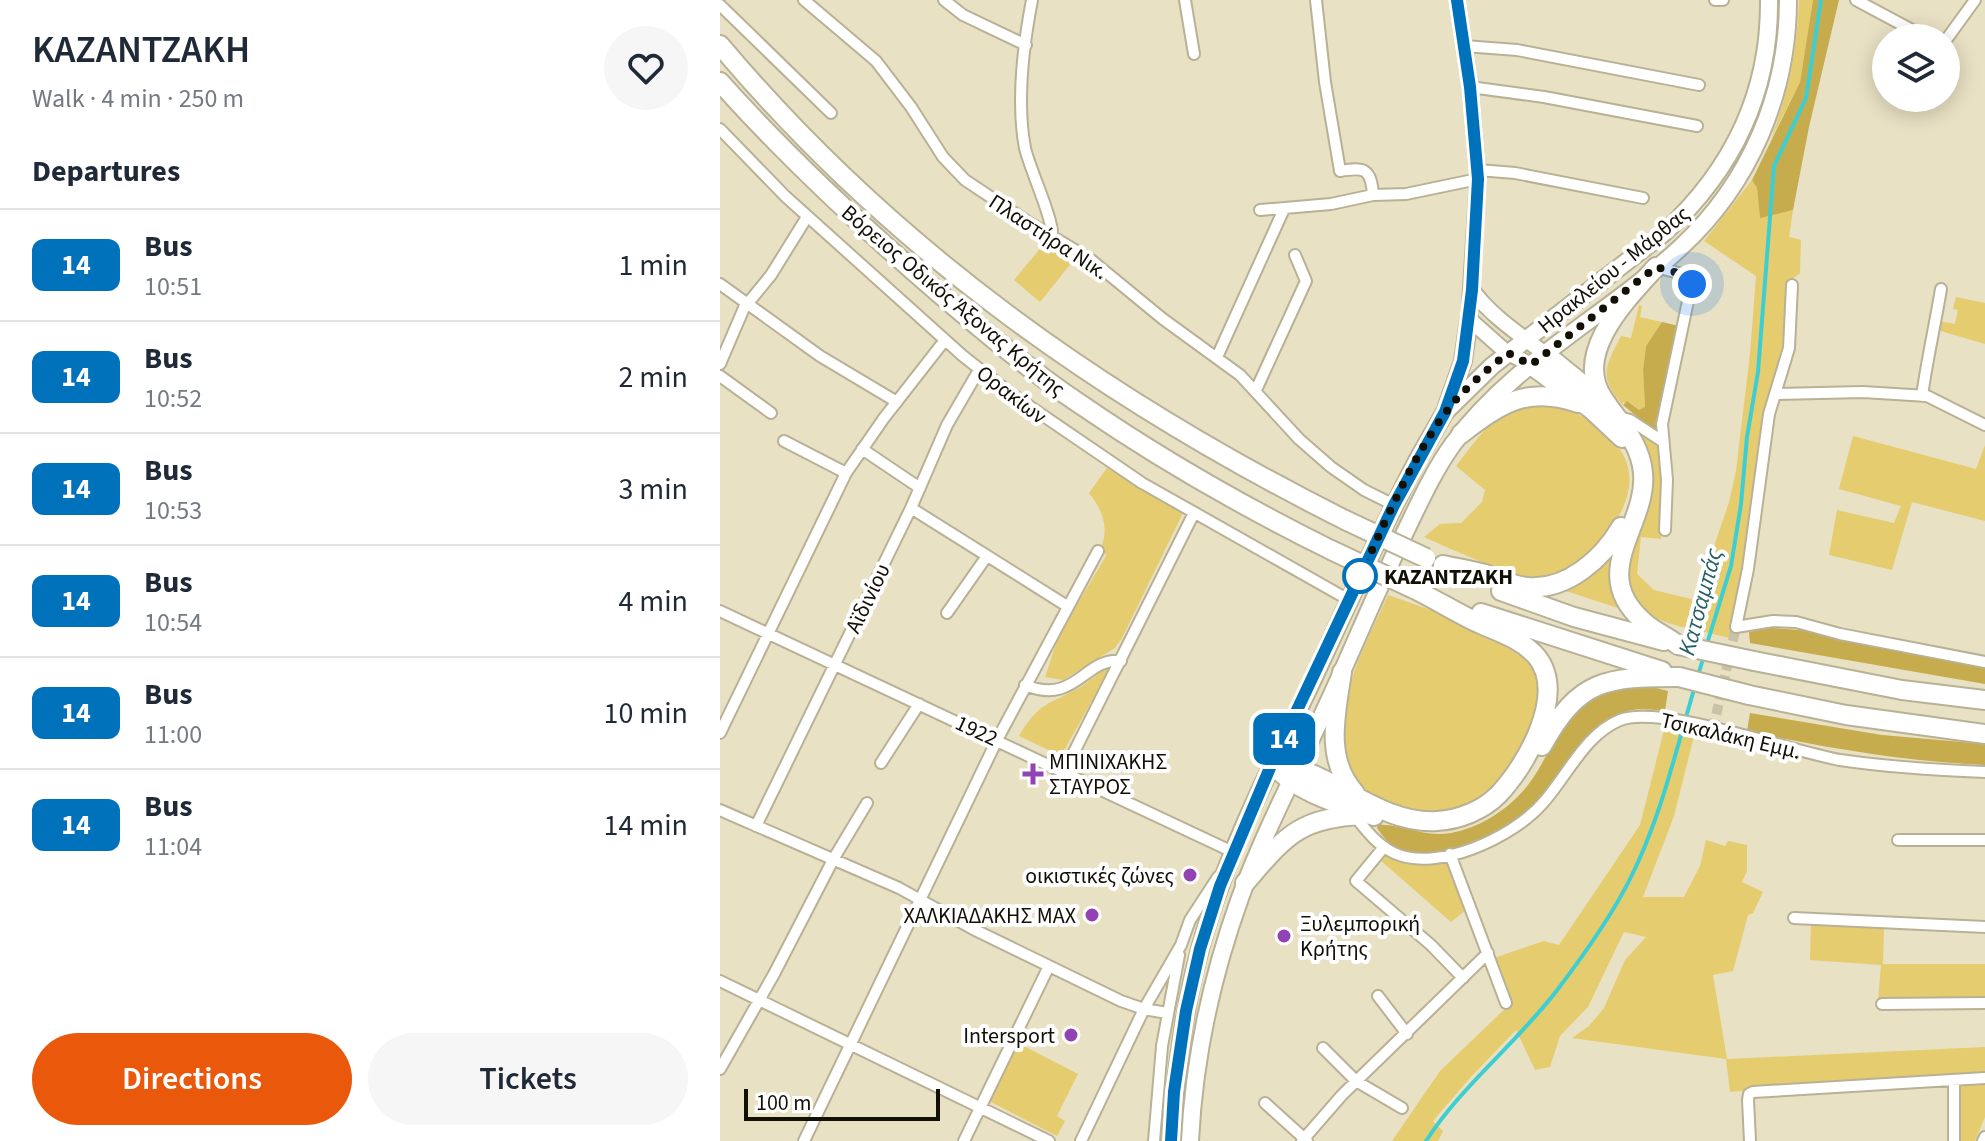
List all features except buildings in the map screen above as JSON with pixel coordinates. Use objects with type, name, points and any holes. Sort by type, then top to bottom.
[{"type":"highway","name":"Βόρειος Οδικός Άξονας Κρήτης","points":[[720,45],[845,178],[1025,330],[1199,443],[1345,520],[1434,562],[1545,607],[1678,645],[1902,690],[1985,700]]},
{"type":"highway","name":"Βόρειος Οδικός Άξονας Κρήτης","points":[[720,82],[832,198],[1007,349],[1077,403],[1169,462],[1265,517],[1414,589],[1679,677],[1846,715],[1985,734]]},
{"type":"highway","points":[[1434,562],[1522,587],[1535,587],[1563,579],[1601,556],[1625,520],[1635,481],[1632,460],[1605,410],[1594,377],[1600,342],[1616,312],[1656,267]]},
{"type":"highway","points":[[1538,359],[1605,410],[1638,450],[1644,484],[1637,514],[1620,557],[1623,590],[1631,608],[1643,622],[1678,645]]},
{"type":"highway","points":[[1461,434],[1501,405],[1526,396],[1561,398],[1605,410]]},
{"type":"highway","points":[[1245,883],[1284,839],[1299,828],[1361,809],[1437,822],[1476,811],[1496,796],[1516,774],[1534,742],[1544,713],[1547,689],[1544,671],[1531,651],[1515,639],[1414,589]]},
{"type":"highway","points":[[1342,672],[1334,731],[1336,756],[1346,783],[1361,809]]},
{"type":"highway","points":[[1272,763],[1361,809],[1406,826],[1433,829],[1460,826],[1501,803],[1522,782],[1557,721],[1574,701],[1600,683],[1630,677],[1679,677]]},
{"type":"main road","name":"Ηρακλείου - Μάρθας","points":[[1445,412],[1525,339],[1665,232],[1716,178],[1744,125],[1756,92],[1766,49],[1769,0]]},
{"type":"main road","name":"Ηρακλείου - Μάρθας","points":[[1190,1141],[1195,1072],[1207,1008],[1245,883],[1377,590],[1428,485],[1461,434],[1487,405],[1538,359],[1687,241],[1720,205],[1740,176],[1768,116],[1783,63],[1788,0]]},
{"type":"main road","points":[[1171,1141],[1177,1065],[1191,985],[1207,925],[1231,857],[1394,505],[1445,412],[1463,361],[1469,319]]},
{"type":"street","name":"Πλαστήρα Νικ.","points":[[804,0],[876,61],[955,171],[992,199],[1090,259],[1256,390],[1299,439],[1331,467],[1364,490],[1394,505]]},
{"type":"street","points":[[944,0],[963,15],[1026,45]]},
{"type":"street","points":[[1032,0],[1021,110],[1024,140],[1036,187],[1052,226],[1052,236]]},
{"type":"street","points":[[1185,0],[1194,54]]},
{"type":"street","points":[[1316,0],[1325,82],[1340,171],[1357,168],[1367,172],[1373,195]]},
{"type":"street","points":[[1460,0],[1478,174],[1469,319],[1508,353],[1538,359]]},
{"type":"street","points":[[1856,0],[1901,24]]},
{"type":"street","points":[[1958,24],[1975,0]]},
{"type":"street","points":[[720,5],[831,113]]},
{"type":"street","points":[[1464,46],[1517,50],[1699,85]]},
{"type":"street","points":[[1470,87],[1544,97],[1697,126]]},
{"type":"street","name":"Ορακίων","points":[[721,133],[807,217],[979,370],[1106,461],[1349,600]]},
{"type":"street","points":[[1260,210],[1331,204],[1373,195],[1406,194],[1478,174],[1515,173],[1643,198]]},
{"type":"street","points":[[1217,357],[1284,209]]},
{"type":"street","points":[[720,364],[747,304],[771,275],[807,217]]},
{"type":"street","points":[[1256,390],[1306,281],[1295,255]]},
{"type":"street","points":[[1656,267],[1686,275],[1692,282],[1662,424],[1667,480],[1665,530]]},
{"type":"street","points":[[720,284],[820,356],[897,402]]},
{"type":"street","points":[[1792,285],[1789,348],[1769,414],[1748,569],[1736,627],[1773,621],[1796,622],[1840,634],[1985,662]]},
{"type":"street","points":[[1922,396],[1930,334],[1935,324],[1941,289]]},
{"type":"street","points":[[1472,290],[1483,305],[1525,339],[1538,359]]},
{"type":"street","points":[[720,733],[724,714],[846,473],[945,340]]},
{"type":"street","name":"Αϊδινίου","points":[[756,826],[911,508],[947,425],[979,370]]},
{"type":"street","points":[[720,376],[771,413]]},
{"type":"street","points":[[1776,394],[1863,392],[1922,396],[1937,399],[1985,425]]},
{"type":"street","points":[[1605,410],[1630,420],[1662,441]]},
{"type":"street","points":[[784,441],[846,473]]},
{"type":"street","points":[[862,449],[920,488]]},
{"type":"street","points":[[911,508],[1067,606]]},
{"type":"street","points":[[1064,772],[1194,513]]},
{"type":"street","points":[[804,1141],[997,740],[1098,551]]},
{"type":"street","points":[[947,613],[987,556]]},
{"type":"street","name":"1922","points":[[720,611],[1064,772],[1231,857]]},
{"type":"street","points":[[1025,685],[1043,691],[1061,689],[1105,662],[1121,661]]},
{"type":"street","points":[[881,763],[919,704]]},
{"type":"street","name":"Τσικαλάκη Εμμ.","points":[[1384,847],[1414,859],[1450,854],[1488,842],[1521,823],[1541,805],[1595,738],[1614,723],[1635,716],[1666,718],[1842,760],[1923,770],[1985,772]]},
{"type":"street","points":[[720,1069],[867,803]]},
{"type":"street","points":[[1361,809],[1384,847],[1356,881],[1431,945],[1463,978]]},
{"type":"street","points":[[720,810],[834,858],[1049,966],[1144,1009],[1167,1013]]},
{"type":"street","points":[[1898,840],[1985,840]]},
{"type":"street","points":[[1450,854],[1506,1003]]},
{"type":"street","points":[[1154,1141],[1167,1013],[1181,945],[1190,920],[1231,857]]},
{"type":"street","points":[[1794,918],[1985,927]]},
{"type":"street","points":[[1081,1141],[1144,1009],[1181,945]]},
{"type":"street","points":[[1265,1103],[1304,1140],[1356,1081],[1488,953]]},
{"type":"street","points":[[964,1141],[1049,966]]},
{"type":"street","points":[[720,981],[1049,1141]]},
{"type":"street","points":[[1378,996],[1407,1034]]},
{"type":"street","points":[[1882,1004],[1985,1003]]},
{"type":"street","points":[[1323,1048],[1356,1081],[1402,1108]]},
{"type":"street","points":[[1750,1141],[1748,1108],[1749,1094],[1753,1092],[1985,1078]]},
{"type":"street","points":[[1954,1080],[1954,1141]]},
{"type":"shaded area","points":[[1799,0],[1813,0],[1800,82],[1771,139],[1791,71]]},
{"type":"shaded area","points":[[1813,0],[1839,0],[1793,210],[1760,218],[1757,188],[1752,180],[1800,82]]},
{"type":"shaded area","points":[[1752,180],[1757,188],[1760,217],[1793,210],[1789,237],[1801,240],[1800,273],[1791,280],[1789,330],[1729,638],[1663,621],[1643,609],[1632,594],[1628,578],[1630,560],[1651,486],[1649,459],[1640,432],[1660,450],[1663,489],[1661,539],[1641,537],[1637,574],[1654,590],[1704,602],[1710,579],[1708,564],[1736,471],[1756,276],[1704,241]]},
{"type":"shaded area","points":[[1048,239],[1073,261],[1040,302],[1014,280]]},
{"type":"shaded area","points":[[1956,297],[1985,303],[1985,344],[1937,330],[1939,321],[1955,324],[1958,310],[1953,309]]},
{"type":"shaded area","points":[[1639,305],[1642,306],[1640,317],[1662,322],[1646,346],[1643,370],[1645,407],[1639,411],[1633,405],[1623,402],[1623,405],[1610,387],[1607,372],[1621,336],[1631,338]]},
{"type":"shaded area","points":[[1662,322],[1679,326],[1667,368],[1657,433],[1623,405],[1627,401],[1639,410],[1645,407],[1643,370],[1646,346]]},
{"type":"shaded area","points":[[1539,404],[1566,409],[1589,420],[1617,445],[1625,459],[1629,473],[1626,501],[1600,543],[1573,567],[1557,575],[1539,578],[1498,568],[1424,537],[1440,524],[1461,523],[1482,502],[1485,490],[1456,466],[1482,433],[1510,412]]},
{"type":"shaded area","points":[[1853,436],[1976,469],[1985,445],[1985,521],[1912,502],[1892,570],[1829,555],[1837,510],[1894,523],[1901,506],[1839,489]]},
{"type":"shaded area","points":[[1107,468],[1183,513],[1115,648],[1063,680],[1045,677],[1059,635],[1106,556],[1102,545],[1105,531],[1103,517],[1089,493]]},
{"type":"shaded area","points":[[1614,551],[1613,568],[1624,610],[1563,590]]},
{"type":"shaded area","points":[[1388,595],[1464,622],[1503,641],[1530,662],[1537,676],[1537,710],[1517,756],[1498,784],[1461,807],[1419,811],[1379,799],[1363,787],[1351,770],[1344,750],[1343,729],[1349,689]]},
{"type":"shaded area","points":[[1772,628],[1814,631],[1985,665],[1985,684],[1750,643],[1749,632]]},
{"type":"shaded area","points":[[1106,669],[1108,672],[1061,756],[1019,736],[1039,710]]},
{"type":"shaded area","points":[[1640,684],[1668,691],[1665,711],[1646,709],[1623,712],[1603,725],[1543,795],[1497,832],[1461,848],[1421,855],[1397,849],[1377,828],[1378,825],[1387,825],[1440,834],[1463,830],[1487,820],[1509,805],[1528,786],[1566,722],[1583,704],[1603,692]]},
{"type":"shaded area","points":[[1750,713],[1882,735],[1985,744],[1985,765],[1865,753],[1747,731]]},
{"type":"shaded area","points":[[1665,726],[1695,732],[1674,816],[1643,897],[1684,897],[1700,866],[1706,840],[1725,846],[1728,841],[1747,845],[1747,871],[1742,882],[1763,892],[1753,913],[1748,915],[1733,971],[1713,975],[1727,1059],[1985,1047],[1985,1074],[1862,1080],[1730,1092],[1726,1059],[1572,1038],[1589,1026],[1604,1008],[1625,960],[1646,937],[1624,932],[1588,1007],[1560,1036],[1550,1067],[1535,1070],[1516,1030],[1433,1121],[1443,1131],[1438,1141],[1392,1141],[1440,1071],[1511,1003],[1494,958],[1544,941],[1559,945],[1640,825]]},
{"type":"shaded area","points":[[1388,854],[1447,860],[1466,910],[1451,922],[1380,860]]},
{"type":"shaded area","points":[[1811,923],[1884,926],[1883,964],[1985,964],[1985,1000],[1878,1001],[1881,965],[1810,960]]},
{"type":"shaded area","points":[[1018,1043],[1078,1074],[1057,1116],[1065,1121],[1057,1136],[989,1101]]},
{"type":"shaded area","points":[[1958,1082],[1985,1082],[1985,1117],[1975,1141],[1959,1141]]},
{"type":"waterway","name":"Κατσαμπάς","points":[[1706,647],[1731,566],[1741,504],[1747,437],[1758,372],[1774,166],[1806,98],[1821,0]]},
{"type":"waterway","name":"Κατσαμπάς","points":[[1697,678],[1704,656]]},
{"type":"waterway","name":"Κατσαμπάς","points":[[1426,1141],[1456,1101],[1542,1009],[1616,905],[1651,831],[1695,686]]},
{"type":"tunnel","points":[[1713,729],[1736,627]]},
{"type":"bus line","name":"14","points":[[1171,1141],[1177,1065],[1186,1011],[1200,949],[1220,886],[1272,763],[1394,505],[1445,412],[1463,361],[1472,290],[1478,179],[1470,87],[1457,0]]},
{"type":"place","name":"ΚΑΖΑΝΤΖΑΚΗ","points":[[1360,576]]},
{"type":"place","name":"ΜΠΙΝΙΧΑΚΗΣ ΣΤΑΥΡΟΣ","points":[[1033,774]]},
{"type":"place","name":"οικιστικές ζώνες","points":[[1190,875]]},
{"type":"place","name":"ΧΑΛΚΙΑΔΑΚΗΣ MAX","points":[[1092,915]]},
{"type":"place","name":"Ξυλεμπορική Κρήτης","points":[[1284,936]]},
{"type":"place","name":"Intersport","points":[[1071,1035]]},
{"type":"route","points":[[1360,576],[1394,505],[1445,412],[1492,366],[1508,353],[1531,365],[1656,267],[1689,276],[1692,284]]}]
